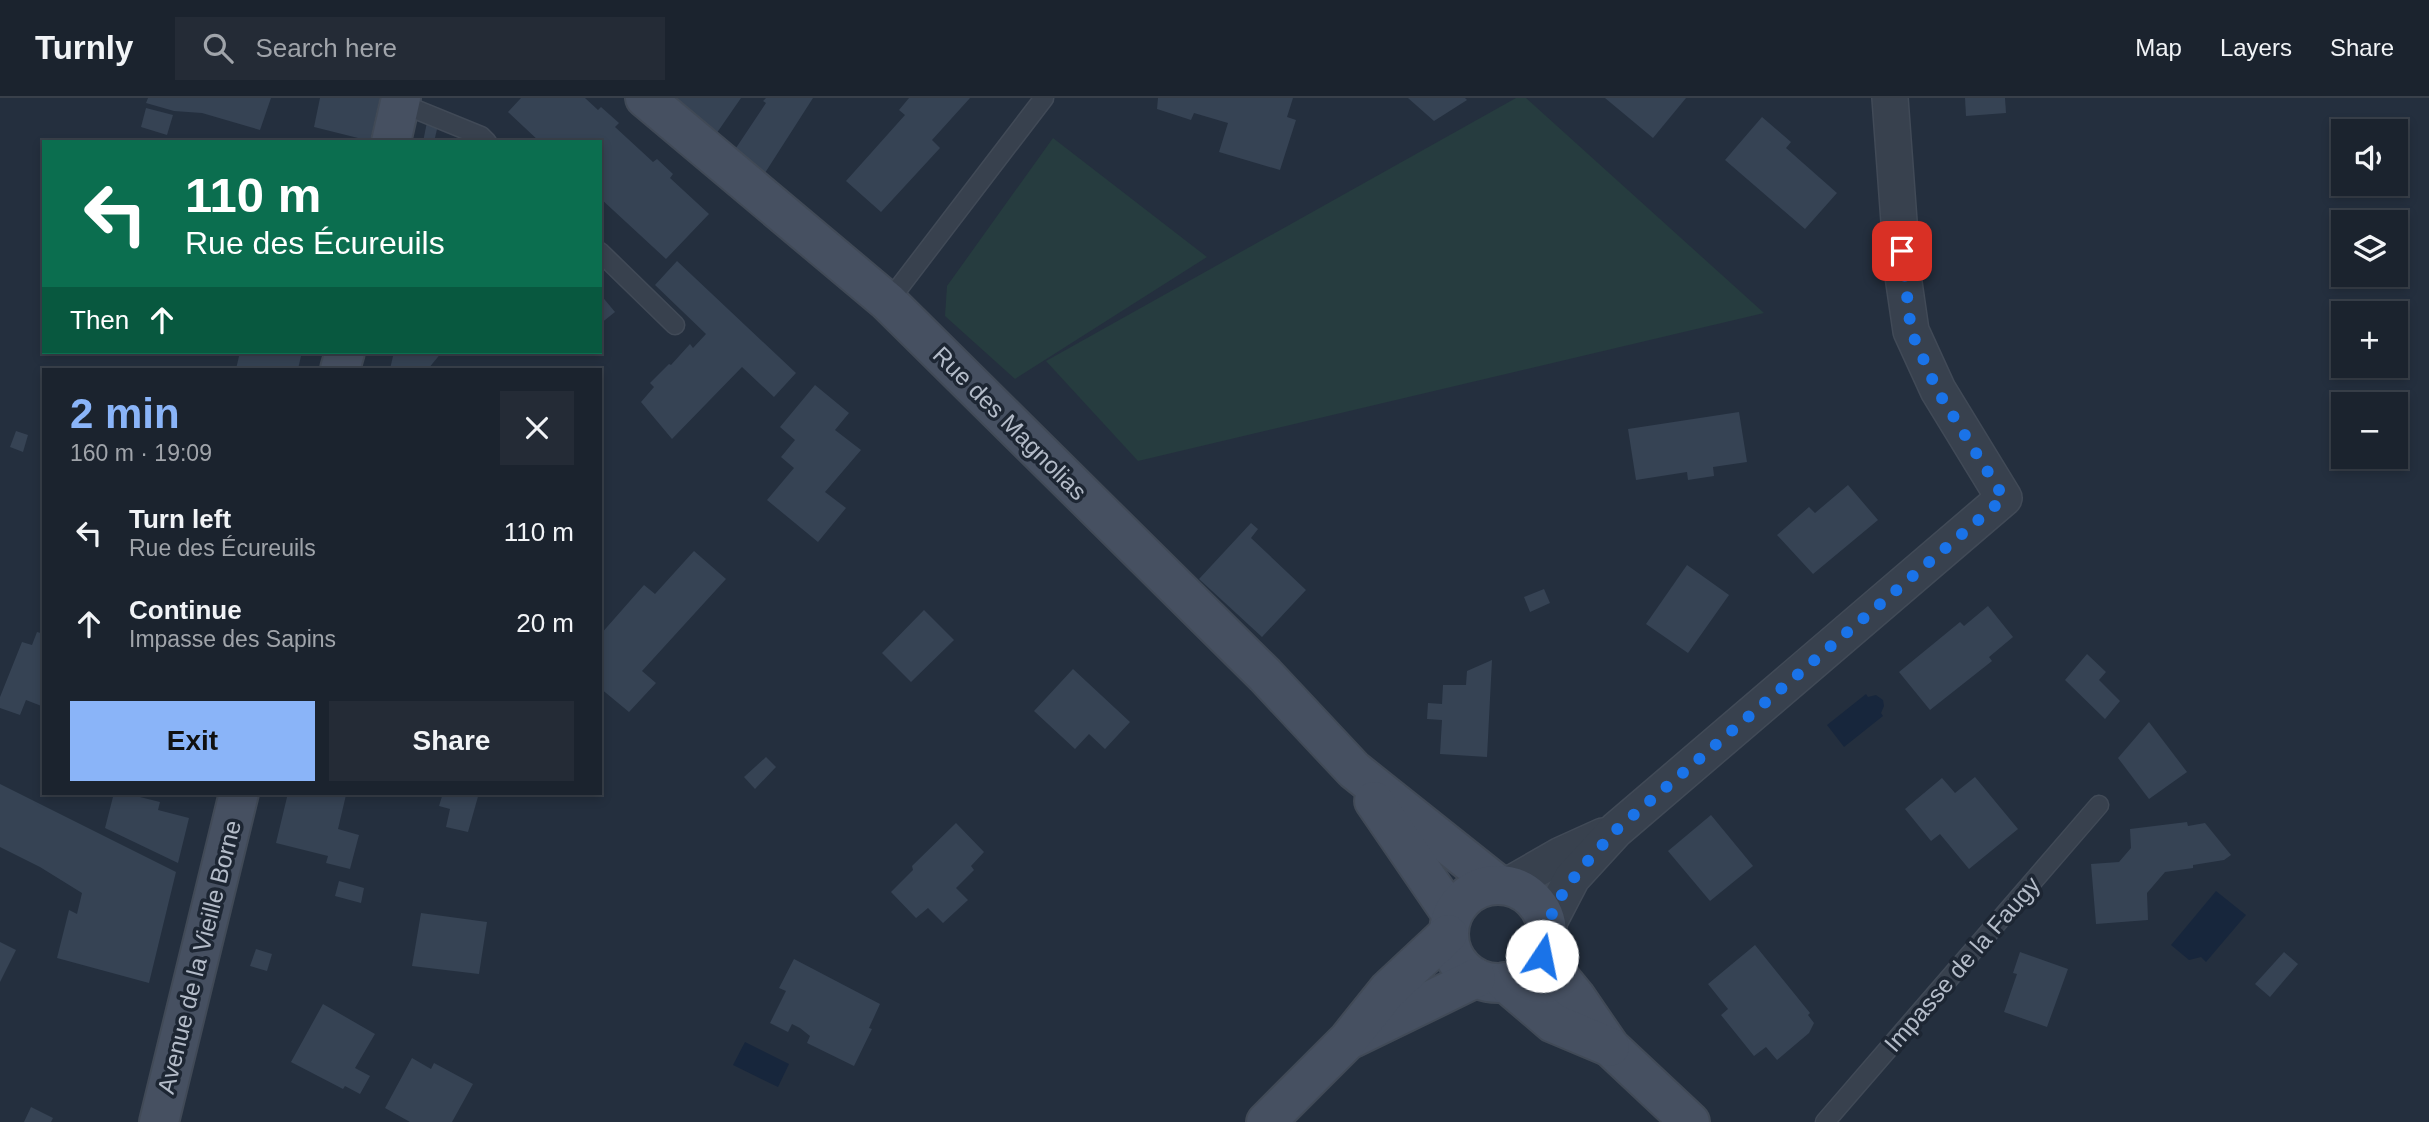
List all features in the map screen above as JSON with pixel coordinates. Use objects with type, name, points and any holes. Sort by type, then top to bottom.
[{"type":"street","name":"Rue des Magnolias","points":[[645,98],[888,302],[1265,675],[1354,770],[1502,885]]},
{"type":"street","points":[[1348,1040],[1491,980],[1520,977],[1532,969],[1572,878],[1616,830],[2004,498],[1937,390],[1911,331],[1903,276],[1890,98]]},
{"type":"street","points":[[391,140],[400,100]]},
{"type":"street","name":"Rue des Magnolias","points":[[1354,770],[1432,889],[1450,925]]},
{"type":"street","name":"Avenue de la Vieille Borne","points":[[159,1122],[239,795]]},
{"type":"street","points":[[1266,1122],[1348,1040],[1388,990],[1450,925],[1462,899],[1479,888],[1502,885],[1616,830]]},
{"type":"street","points":[[1502,885],[1516,888],[1533,898],[1542,911],[1544,941],[1575,996],[1610,1046],[1690,1122]]},
{"type":"street","points":[[1450,925],[1453,953],[1464,969],[1491,980],[1553,1023],[1610,1046]]},
{"type":"lane","points":[[888,302],[1044,98]]},
{"type":"lane","points":[[400,100],[485,140]]},
{"type":"lane","points":[[602,254],[675,325]]},
{"type":"lane","name":"Impasse de la Faugy","points":[[1825,1122],[2099,805]]},
{"type":"green space","points":[[1516,98],[1526,98],[1764,313],[1138,461],[1046,361]]},
{"type":"green space","points":[[1053,138],[1207,257],[1015,379],[945,316],[947,286]]},
{"type":"water","points":[[1866,694],[1868,697],[1876,695],[1883,700],[1883,716],[1844,747],[1827,725]]},
{"type":"water","points":[[2216,891],[2246,915],[2206,962],[2201,957],[2189,960],[2171,945]]},
{"type":"water","points":[[745,1042],[789,1064],[778,1087],[733,1065]]},
{"type":"building","points":[[148,98],[271,98],[260,130],[202,113],[174,111],[146,103]]},
{"type":"building","points":[[320,98],[380,98],[370,140],[314,127]]},
{"type":"building","points":[[521,98],[585,98],[598,110],[601,107],[619,123],[615,127],[653,162],[657,159],[673,174],[670,178],[709,214],[666,259],[602,200],[602,140],[538,140],[508,112]]},
{"type":"building","points":[[670,98],[741,98],[714,137]]},
{"type":"building","points":[[766,98],[813,98],[763,176],[732,154],[766,103],[763,101]]},
{"type":"building","points":[[909,98],[970,98],[932,140],[940,148],[881,212],[846,181],[905,115],[899,110]]},
{"type":"building","points":[[1158,98],[1293,98],[1287,117],[1296,120],[1280,170],[1219,152],[1228,123],[1194,113],[1191,120],[1157,109]]},
{"type":"building","points":[[1408,98],[1465,98],[1467,100],[1434,121]]},
{"type":"building","points":[[1605,98],[1686,98],[1653,138]]},
{"type":"building","points":[[1965,98],[2005,98],[2006,113],[1966,116]]},
{"type":"building","points":[[146,108],[173,115],[167,135],[141,127]]},
{"type":"building","points":[[1762,117],[1791,142],[1786,148],[1837,193],[1805,229],[1725,160]]},
{"type":"building","points":[[427,122],[438,125],[434,140],[423,140]]},
{"type":"building","points":[[677,261],[796,373],[774,397],[742,367],[672,439],[641,402],[654,387],[650,383],[690,344],[693,348],[706,334],[655,285]]},
{"type":"building","points":[[602,296],[615,312],[602,322]]},
{"type":"building","points":[[240,354],[302,354],[298,368],[236,368]]},
{"type":"building","points":[[394,354],[440,354],[429,368],[390,368]]},
{"type":"building","points":[[815,385],[849,413],[835,430],[861,450],[825,492],[846,508],[818,542],[767,500],[794,468],[781,457],[795,440],[780,427]]},
{"type":"building","points":[[1739,412],[1747,462],[1713,467],[1714,476],[1688,480],[1687,472],[1636,480],[1628,429]]},
{"type":"building","points":[[16,431],[28,435],[23,452],[10,447]]},
{"type":"building","points":[[1848,485],[1878,520],[1813,574],[1777,535],[1809,507],[1815,513]]},
{"type":"building","points":[[1251,523],[1258,529],[1251,538],[1306,590],[1262,637],[1199,579]]},
{"type":"building","points":[[694,551],[726,579],[642,671],[656,683],[629,712],[602,690],[602,633],[644,585],[655,594]]},
{"type":"building","points":[[1687,565],[1729,595],[1688,653],[1646,624]]},
{"type":"building","points":[[1544,589],[1550,603],[1530,612],[1524,597]]},
{"type":"building","points":[[1988,606],[2013,637],[1989,657],[1992,661],[1930,710],[1899,672],[1960,622],[1964,626]]},
{"type":"building","points":[[924,610],[954,640],[911,682],[882,653]]},
{"type":"building","points":[[37,632],[42,633],[42,706],[26,700],[20,715],[0,708],[0,697],[22,642],[32,645]]},
{"type":"building","points":[[2087,654],[2106,672],[2099,680],[2120,701],[2105,719],[2065,680]]},
{"type":"building","points":[[1492,660],[1487,757],[1440,754],[1442,720],[1427,719],[1428,703],[1442,704],[1443,685],[1466,685],[1467,671]]},
{"type":"building","points":[[1073,669],[1130,722],[1105,749],[1089,734],[1075,749],[1034,711]]},
{"type":"building","points":[[2149,722],[2187,772],[2149,799],[2118,758]]},
{"type":"building","points":[[766,757],[776,767],[755,789],[744,777]]},
{"type":"building","points":[[1975,777],[2018,829],[1969,869],[1940,834],[1931,841],[1905,809],[1942,778],[1955,793]]},
{"type":"building","points":[[0,784],[176,872],[149,983],[57,958],[69,910],[77,914],[82,893],[40,867],[0,847]]},
{"type":"building","points":[[113,795],[132,795],[160,802],[158,810],[189,818],[178,863],[105,828]]},
{"type":"building","points":[[288,795],[346,795],[338,829],[359,835],[350,869],[326,863],[328,856],[276,843]]},
{"type":"building","points":[[442,795],[478,795],[468,832],[446,827],[450,809],[439,806]]},
{"type":"building","points":[[1711,815],[1753,866],[1710,901],[1668,851]]},
{"type":"building","points":[[2187,822],[2188,826],[2205,823],[2231,855],[2224,860],[2193,865],[2193,868],[2165,872],[2147,893],[2148,920],[2096,924],[2091,864],[2119,862],[2131,848],[2130,829]]},
{"type":"building","points":[[956,823],[984,852],[971,866],[974,870],[956,888],[968,900],[943,923],[928,908],[916,918],[891,892],[913,870],[912,866]]},
{"type":"building","points":[[339,881],[364,888],[361,903],[335,896]]},
{"type":"building","points":[[421,913],[487,922],[479,974],[412,966]]},
{"type":"building","points":[[0,942],[16,950],[0,982]]},
{"type":"building","points":[[1755,945],[1810,1013],[1808,1015],[1814,1023],[1809,1033],[1777,1060],[1766,1047],[1754,1056],[1721,1015],[1728,1009],[1708,984]]},
{"type":"building","points":[[256,949],[272,954],[267,971],[250,966]]},
{"type":"building","points":[[2020,952],[2068,969],[2047,1027],[2004,1012],[2017,974],[2013,973]]},
{"type":"building","points":[[2284,952],[2298,964],[2270,997],[2255,984]]},
{"type":"building","points":[[794,959],[880,1004],[869,1028],[872,1029],[854,1066],[807,1043],[810,1036],[800,1028],[792,1024],[788,1032],[770,1023],[786,991],[779,988]]},
{"type":"building","points":[[323,1004],[375,1034],[355,1068],[370,1076],[360,1094],[345,1086],[343,1089],[291,1062]]},
{"type":"building","points":[[412,1058],[431,1069],[434,1063],[473,1084],[452,1122],[410,1122],[385,1108]]},
{"type":"building","points":[[31,1107],[53,1118],[51,1122],[24,1122]]},
{"type":"route","points":[[1542,956],[1547,926],[1572,878],[1616,830],[2004,498],[1937,390],[1911,331],[1902,251]]}]
